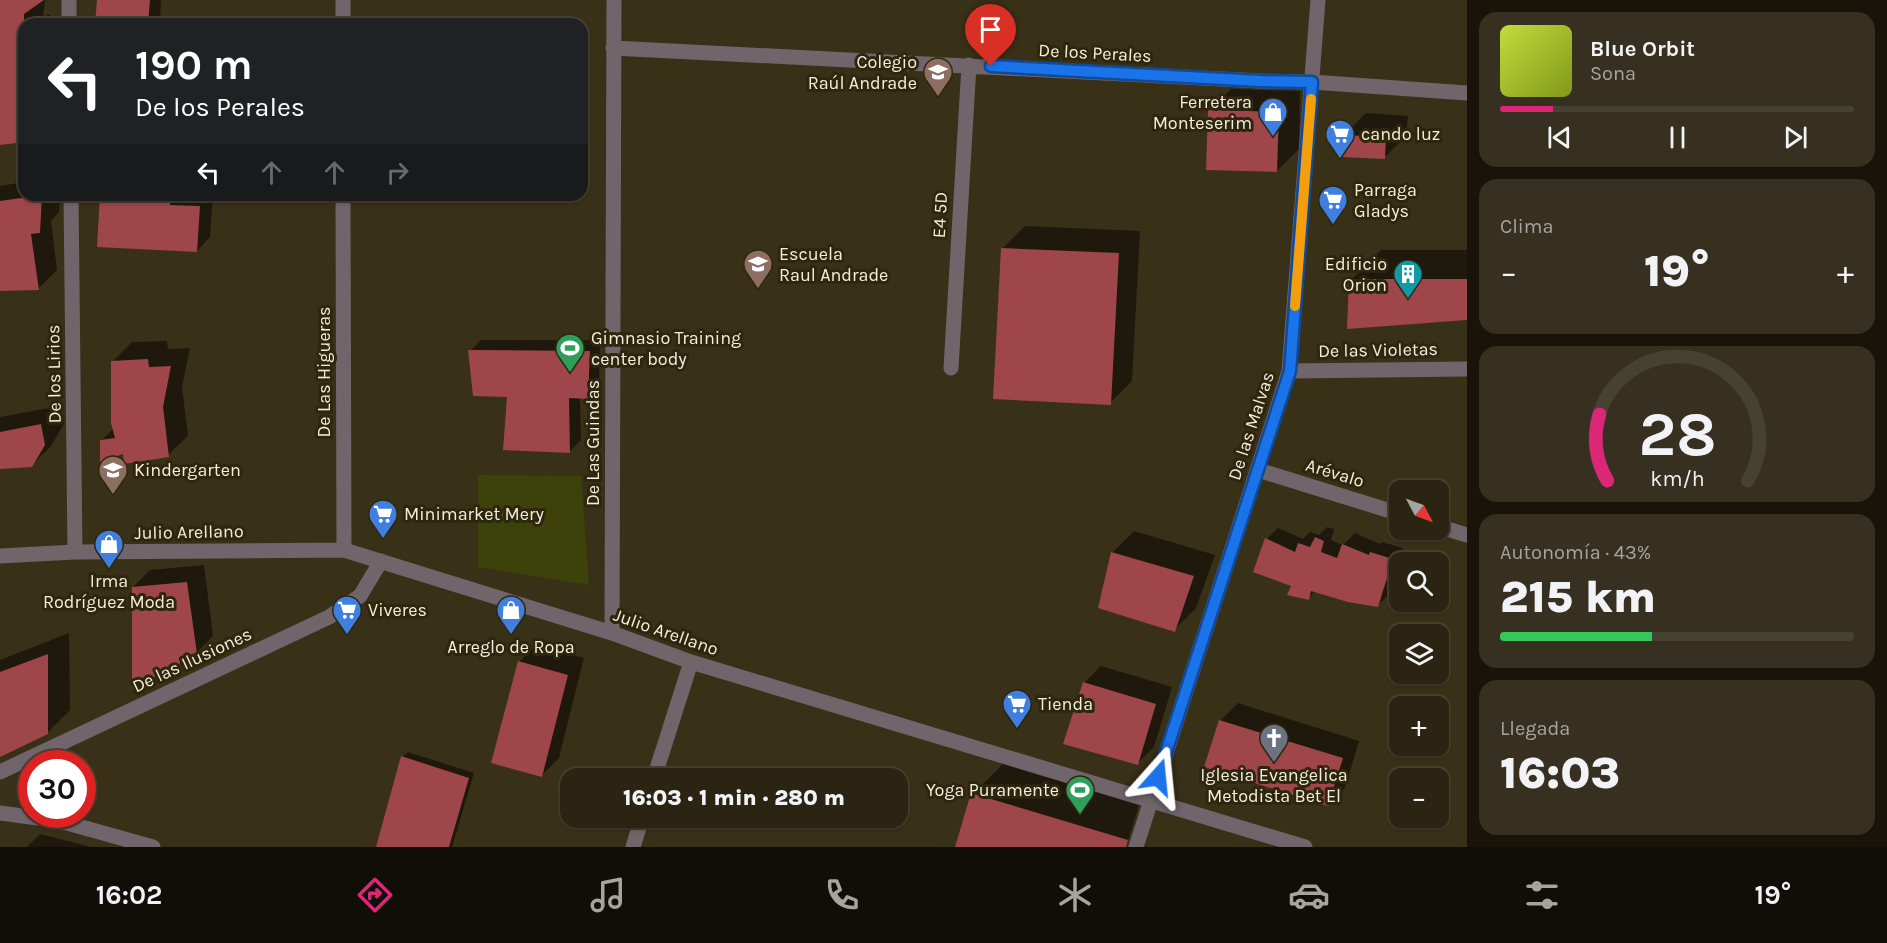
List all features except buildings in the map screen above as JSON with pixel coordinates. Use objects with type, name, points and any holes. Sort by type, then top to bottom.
[{"type":"street","points":[[69,0],[69,18]]},
{"type":"street","points":[[343,0],[343,18]]},
{"type":"street","name":"De Las Guindas","points":[[612,633],[614,0]]},
{"type":"street","name":"De las Malvas","points":[[1136,847],[1290,371],[1318,0]]},
{"type":"street","name":"De los Perales","points":[[613,48],[1312,82],[1467,93]]},
{"type":"street","name":"E4 5D","points":[[951,368],[969,65]]},
{"type":"street","name":"De los Lirios","points":[[71,201],[75,552]]},
{"type":"street","name":"De Las Higueras","points":[[343,201],[344,550]]},
{"type":"street","name":"De las Violetas","points":[[1290,371],[1467,369]]},
{"type":"street","name":"Arévalo","points":[[1258,470],[1389,511]]},
{"type":"street","points":[[1449,529],[1467,535]]},
{"type":"street","name":"Julio Arellano","points":[[0,556],[75,552],[344,550],[612,633],[691,662],[1305,847]]},
{"type":"street","name":"De las Ilusiones","points":[[0,772],[329,617],[360,596],[381,561]]},
{"type":"street","points":[[657,768],[691,662]]},
{"type":"street","points":[[0,813],[60,821],[153,847]]},
{"type":"street","points":[[633,847],[639,828]]},
{"type":"green space","points":[[478,475],[581,476],[589,585],[478,567]]},
{"type":"slow traffic","points":[[1295,306],[1311,99]]},
{"type":"place","name":"Colegio Raúl Andrade","points":[[938,98]]},
{"type":"place","name":"Ferretera Monteserim","points":[[1273,138]]},
{"type":"place","name":"cando luz","points":[[1340,160]]},
{"type":"place","name":"Parraga Gladys","points":[[1333,226]]},
{"type":"place","name":"Escuela Raul Andrade","points":[[758,290]]},
{"type":"place","name":"Edificio Orion","points":[[1408,300]]},
{"type":"place","name":"Gimnasio Training center body","points":[[570,374]]},
{"type":"place","name":"Kindergarten","points":[[113,496]]},
{"type":"place","name":"Minimarket Mery","points":[[383,540]]},
{"type":"place","name":"Irma Rodríguez Moda","points":[[109,570]]},
{"type":"place","name":"Viveres","points":[[347,636]]},
{"type":"place","name":"Arreglo de Ropa","points":[[511,636]]},
{"type":"place","name":"Tienda","points":[[1017,730]]},
{"type":"place","name":"Iglesia Evangelica Metodista Bet El","points":[[1274,764]]},
{"type":"place","name":"Yoga Puramente","points":[[1080,816]]},
{"type":"route","points":[[991,66],[1312,82],[1290,371],[1158,777]]}]
